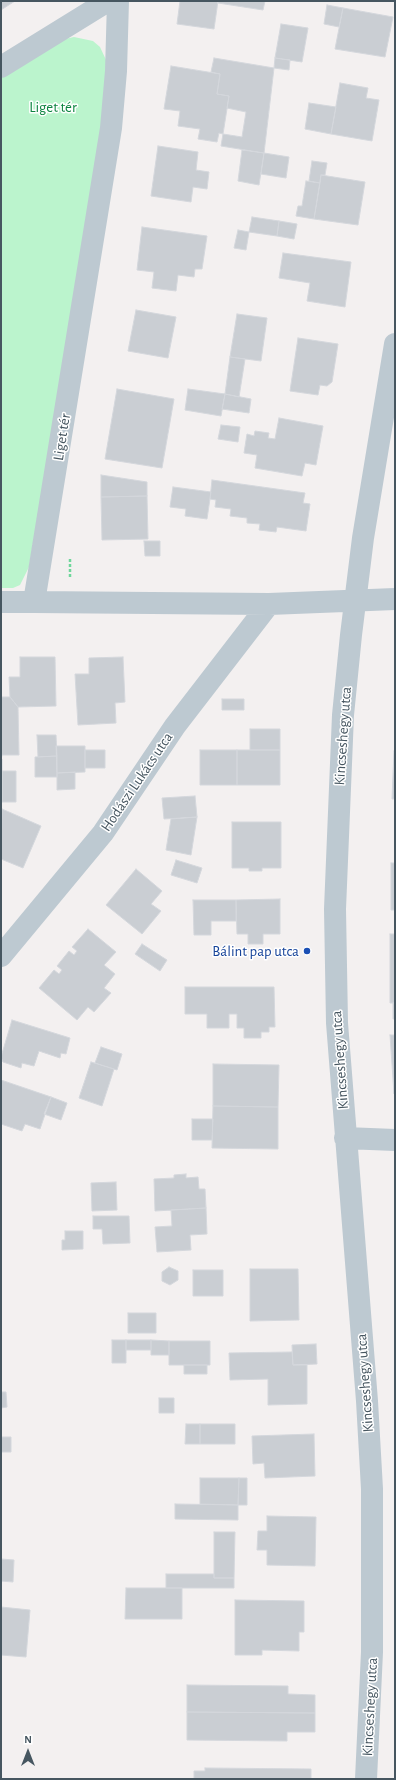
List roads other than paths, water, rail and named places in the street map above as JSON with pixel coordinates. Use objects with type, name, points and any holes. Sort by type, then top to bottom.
[{"type":"street","points":[[1,67],[108,1]]},
{"type":"street","name":"Liget tér","points":[[34,602],[111,128],[116,71],[118,1]]},
{"type":"street","name":"Kincseshegy utca","points":[[366,1779],[372,1652],[372,1488],[367,1401],[337,1023],[335,909],[344,715],[355,600],[395,344]]},
{"type":"street","points":[[1,602],[269,604],[395,599]]},
{"type":"street","name":"Hodászi Lukács utca","points":[[1,956],[103,833],[175,726],[269,604]]},
{"type":"street","points":[[346,1138],[395,1140]]},
{"type":"place","name":"Bálint pap utca","points":[[307,951]]}]
